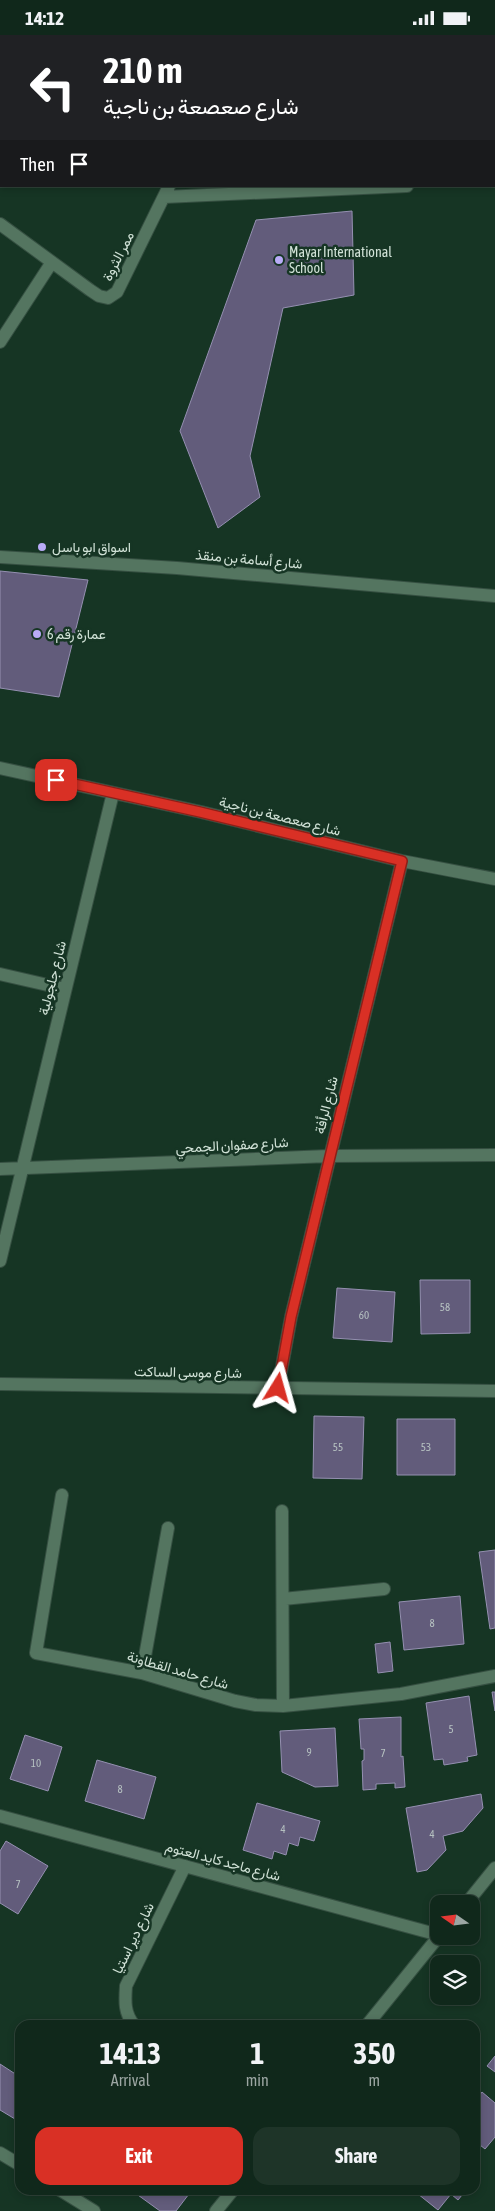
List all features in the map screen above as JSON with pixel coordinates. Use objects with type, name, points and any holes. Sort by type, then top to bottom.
[{"type":"street","points":[[167,192],[367,187]]},
{"type":"street","name":"ممر الثروة","points":[[0,224],[90,290],[99,296],[108,298],[117,292],[167,192]]},
{"type":"street","points":[[0,342],[52,262]]},
{"type":"street","name":"شارع أسامة بن منقذ","points":[[0,557],[177,568],[495,596]]},
{"type":"street","name":"شارع صعصعة بن ناجية","points":[[0,768],[200,812],[402,861],[495,879]]},
{"type":"street","name":"شارع جلجولية","points":[[0,1261],[20,1170],[113,793]]},
{"type":"street","name":"شارع الرأفة","points":[[278,1388],[291,1317],[402,861]]},
{"type":"street","points":[[0,974],[65,989]]},
{"type":"street","name":"شارع صفوان الجمحي","points":[[0,1169],[20,1170],[329,1156],[495,1155]]},
{"type":"street","name":"شارع موسى الساكت","points":[[0,1384],[495,1391]]},
{"type":"street","name":"شارع حامد القطاونة","points":[[62,1495],[36,1653],[142,1673],[235,1701],[282,1706],[400,1694],[495,1676]]},
{"type":"street","points":[[282,1511],[282,1706]]},
{"type":"street","points":[[142,1673],[168,1528]]},
{"type":"street","points":[[283,1599],[384,1589]]},
{"type":"street","name":"شارع ماجد كايد العتوم","points":[[0,1816],[430,1934]]},
{"type":"street","name":"شارع دير استيا","points":[[130,2020],[125,2002],[126,1986],[185,1867]]},
{"type":"street","points":[[473,1895],[495,1868]]},
{"type":"street","points":[[371,2020],[432,1945]]},
{"type":"street","points":[[0,2153],[15,2162]]},
{"type":"street","points":[[68,2195],[94,2211]]},
{"type":"street","points":[[216,2211],[229,2195]]},
{"type":"building","name":"Mayar International School","points":[[352,211],[354,295],[283,308],[250,456],[260,497],[218,528],[180,431],[256,220]]},
{"type":"building","name":"عمارة رقم 6","points":[[0,571],[88,580],[59,697],[0,688]]},
{"type":"building","points":[[420,1280],[470,1280],[470,1333],[421,1334]]},
{"type":"building","points":[[337,1288],[395,1292],[392,1342],[333,1338]]},
{"type":"building","points":[[314,1416],[364,1417],[362,1479],[313,1478]]},
{"type":"building","points":[[397,1419],[455,1419],[455,1475],[397,1475]]},
{"type":"building","points":[[495,1550],[495,1628],[490,1629],[479,1552]]},
{"type":"building","points":[[460,1596],[464,1644],[404,1650],[399,1602]]},
{"type":"building","points":[[390,1642],[393,1671],[378,1673],[375,1644]]},
{"type":"building","points":[[492,1692],[495,1692],[495,1711]]},
{"type":"building","points":[[469,1696],[477,1755],[467,1757],[468,1761],[444,1765],[443,1759],[434,1760],[426,1703]]},
{"type":"building","points":[[401,1717],[401,1757],[403,1756],[405,1787],[395,1788],[395,1783],[376,1784],[376,1789],[363,1790],[362,1761],[364,1760],[364,1749],[361,1749],[359,1719]]},
{"type":"building","points":[[335,1728],[338,1786],[315,1787],[282,1772],[280,1731]]},
{"type":"building","points":[[25,1735],[62,1747],[48,1791],[10,1779]]},
{"type":"building","points":[[97,1760],[156,1777],[144,1819],[85,1801]]},
{"type":"building","points":[[481,1794],[483,1808],[463,1831],[443,1836],[446,1850],[427,1870],[417,1872],[406,1808]]},
{"type":"building","points":[[257,1803],[320,1821],[314,1841],[300,1837],[298,1846],[289,1843],[286,1855],[274,1851],[272,1859],[243,1850]]},
{"type":"building","points":[[6,1841],[48,1866],[18,1914],[0,1903],[0,1851]]},
{"type":"building","points":[[495,2056],[495,2072],[487,2066]]},
{"type":"building","points":[[0,2064],[15,2074],[15,2119],[0,2110]]},
{"type":"building","points":[[482,2092],[495,2103],[495,2137],[485,2149],[480,2145],[480,2095]]},
{"type":"building","points":[[138,2195],[188,2195],[176,2211],[160,2211]]},
{"type":"building","points":[[419,2195],[450,2195],[438,2210]]},
{"type":"building","points":[[452,2195],[462,2195],[458,2200]]},
{"type":"place","name":"Mayar International School","points":[[279,260]]},
{"type":"place","name":"اسواق ابو باسل","points":[[42,547]]},
{"type":"place","name":"عمارة رقم 6","points":[[37,634]]},
{"type":"route","points":[[56,780],[200,812],[402,861],[291,1317],[278,1388]]}]
